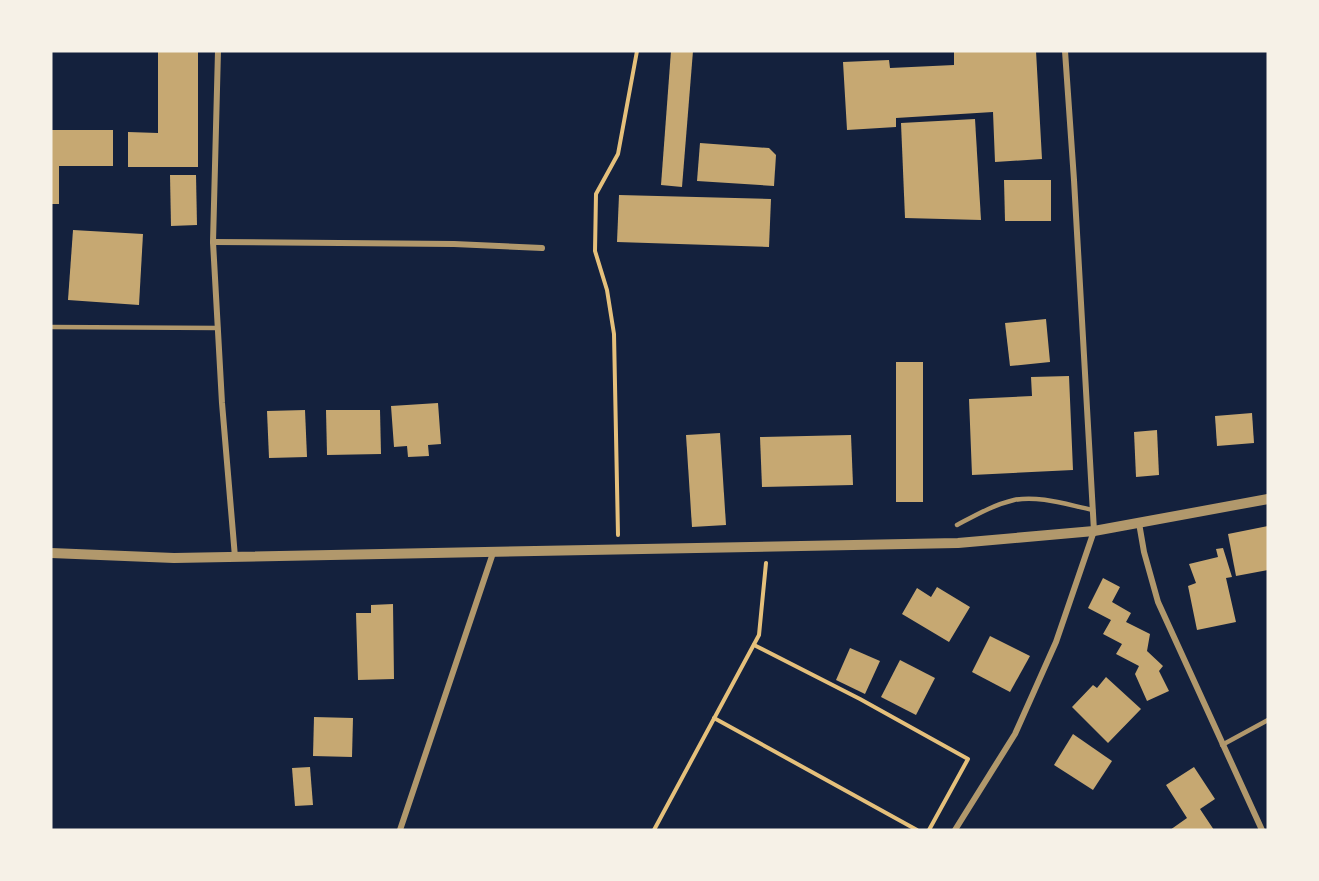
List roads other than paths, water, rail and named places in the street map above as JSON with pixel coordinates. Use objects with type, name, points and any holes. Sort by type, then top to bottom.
[{"type":"street","points":[[218,51],[213,242],[235,556]]},
{"type":"street","points":[[955,830],[1015,734],[1056,642],[1094,531],[1065,51]]},
{"type":"street","points":[[213,242],[453,244],[542,248]]},
{"type":"street","points":[[51,553],[163,557],[493,553],[957,543],[1094,531],[1268,499]]},
{"type":"street","points":[[1139,523],[1144,552],[1158,602],[1262,830]]},
{"type":"street","points":[[400,830],[493,553]]},
{"type":"lane","points":[[51,327],[218,328]]},
{"type":"lane","points":[[957,525],[992,507],[1016,500],[1046,500],[1093,510]]},
{"type":"lane","points":[[1222,745],[1268,720]]}]
